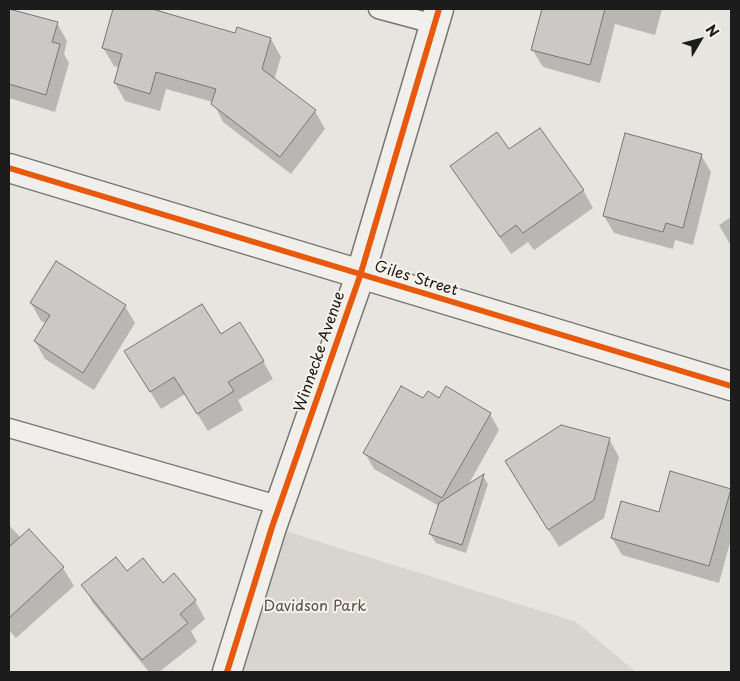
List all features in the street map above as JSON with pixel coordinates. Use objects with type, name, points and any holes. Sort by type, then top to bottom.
[{"type":"street","name":"Winnecke Avenue","points":[[227,672],[281,506],[360,276],[436,16]]},
{"type":"street","name":"Giles Street","points":[[9,168],[360,276],[731,386]]},
{"type":"lane","points":[[378,9],[436,16]]},
{"type":"lane","points":[[9,428],[281,506]]},
{"type":"green space","name":"Davidson Park","points":[[272,527],[576,622],[636,672],[227,672]]},
{"type":"building","points":[[9,9],[58,22],[52,42],[60,44],[46,95],[9,84]]},
{"type":"building","points":[[113,9],[152,9],[235,33],[237,27],[271,38],[262,69],[316,110],[280,157],[211,104],[216,89],[156,72],[150,94],[114,83],[122,54],[102,48]]},
{"type":"building","points":[[542,9],[605,9],[590,65],[531,50]]},
{"type":"building","points":[[540,128],[584,190],[523,233],[516,225],[500,237],[450,166],[497,132],[509,149]]},
{"type":"building","points":[[625,133],[702,154],[683,228],[666,223],[663,232],[603,216]]},
{"type":"building","points":[[56,261],[126,305],[83,373],[34,341],[50,315],[30,303]]},
{"type":"building","points":[[202,304],[221,334],[240,322],[264,361],[228,382],[234,391],[197,414],[174,377],[150,392],[124,351]]},
{"type":"building","points":[[401,386],[423,398],[428,391],[439,398],[446,386],[491,413],[442,498],[363,453]]},
{"type":"building","points":[[561,425],[610,438],[594,500],[548,530],[505,461]]},
{"type":"building","points":[[670,471],[731,489],[709,566],[611,538],[621,501],[659,512]]},
{"type":"building","points":[[484,474],[462,545],[429,534],[439,503]]},
{"type":"building","points":[[29,529],[64,567],[9,618],[9,547]]},
{"type":"building","points":[[116,557],[127,571],[143,558],[163,583],[174,573],[196,600],[180,614],[188,623],[142,660],[81,585]]},
{"type":"cycle path","points":[[227,672],[272,527],[360,276],[439,9]]},
{"type":"cycle path","points":[[9,168],[731,386]]}]
